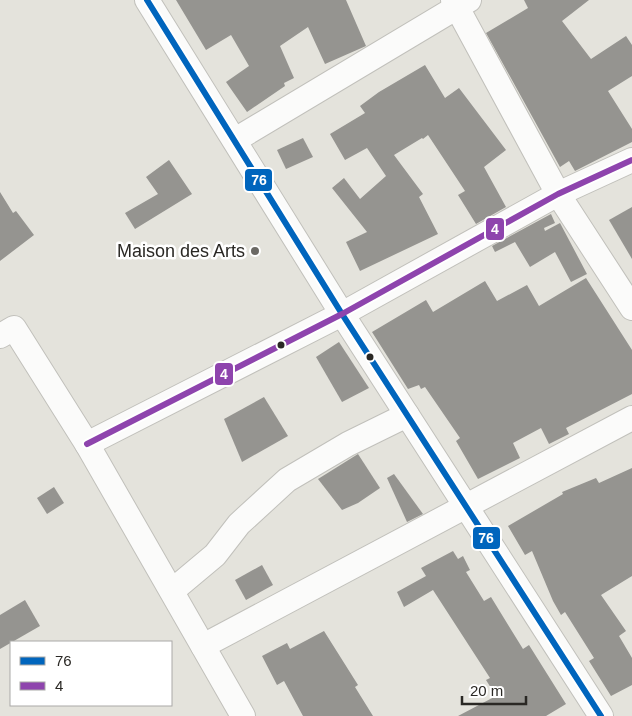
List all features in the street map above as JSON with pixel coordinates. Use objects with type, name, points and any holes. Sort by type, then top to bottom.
[{"type":"street","points":[[147,0],[342,314],[601,716]]},
{"type":"street","points":[[235,140],[460,2],[558,194],[632,308]]},
{"type":"street","points":[[87,444],[342,314],[558,194],[632,160]]},
{"type":"street","points":[[0,336],[14,328],[87,444],[243,716]]},
{"type":"street","points":[[172,591],[215,555],[240,524],[287,480],[348,444],[407,415]]},
{"type":"street","points":[[204,646],[632,418]]},
{"type":"building","points":[[176,0],[346,0],[366,46],[325,64],[308,27],[280,46],[294,78],[284,83],[285,86],[247,112],[226,82],[249,66],[231,35],[206,50]]},
{"type":"building","points":[[524,0],[589,0],[562,21],[591,59],[626,36],[632,45],[632,76],[608,91],[632,129],[632,142],[575,171],[569,161],[560,167],[486,33],[528,8]]},
{"type":"building","points":[[425,65],[445,98],[459,88],[506,150],[484,167],[506,207],[476,224],[458,195],[465,191],[428,135],[394,155],[423,194],[419,197],[438,234],[360,271],[346,242],[367,232],[332,188],[344,178],[360,199],[386,176],[367,148],[345,160],[330,134],[365,113],[360,106],[379,92]]},
{"type":"building","points":[[303,138],[313,157],[286,169],[277,150]]},
{"type":"building","points":[[169,160],[192,194],[135,229],[125,213],[158,194],[146,177]]},
{"type":"building","points":[[0,192],[13,213],[16,211],[34,235],[0,261]]},
{"type":"building","points":[[632,207],[632,259],[609,220]]},
{"type":"building","points":[[551,214],[555,223],[544,228],[545,231],[560,223],[587,274],[571,282],[555,252],[530,267],[515,242],[495,252],[492,246]]},
{"type":"building","points":[[586,278],[632,350],[632,394],[566,428],[569,434],[549,444],[541,428],[513,443],[520,458],[478,479],[456,441],[460,438],[425,387],[421,389],[419,385],[408,389],[372,332],[426,300],[433,312],[485,281],[497,301],[527,285],[539,306]]},
{"type":"building","points":[[339,342],[369,388],[342,402],[316,357]]},
{"type":"building","points":[[264,397],[288,436],[242,462],[224,419]]},
{"type":"building","points":[[358,454],[380,488],[358,503],[342,510],[318,479]]},
{"type":"building","points":[[632,468],[632,576],[601,595],[626,631],[619,636],[632,658],[632,685],[611,696],[589,661],[594,658],[565,612],[561,615],[553,601],[532,551],[525,555],[508,526],[563,494],[562,492],[596,478],[599,483]]},
{"type":"building","points":[[394,474],[423,514],[407,522],[387,478]]},
{"type":"building","points":[[54,487],[64,503],[47,514],[37,498]]},
{"type":"building","points":[[453,551],[458,559],[463,556],[470,570],[466,572],[484,601],[491,597],[523,649],[529,645],[566,704],[546,716],[458,716],[496,696],[486,680],[490,678],[433,590],[404,607],[397,592],[426,576],[421,568]]},
{"type":"building","points":[[262,565],[273,585],[246,600],[235,580]]},
{"type":"building","points":[[25,600],[40,626],[14,641],[10,641],[10,643],[0,649],[0,615]]},
{"type":"building","points":[[324,631],[358,685],[355,687],[373,716],[303,716],[284,681],[277,685],[262,656],[287,643],[290,649]]},
{"type":"transit line","name":"76","points":[[147,0],[342,314],[601,716]]},
{"type":"transit line","name":"4","points":[[87,444],[342,314],[558,194],[632,160]]},
{"type":"place","name":"Maison des Arts","points":[[255,251]]}]
